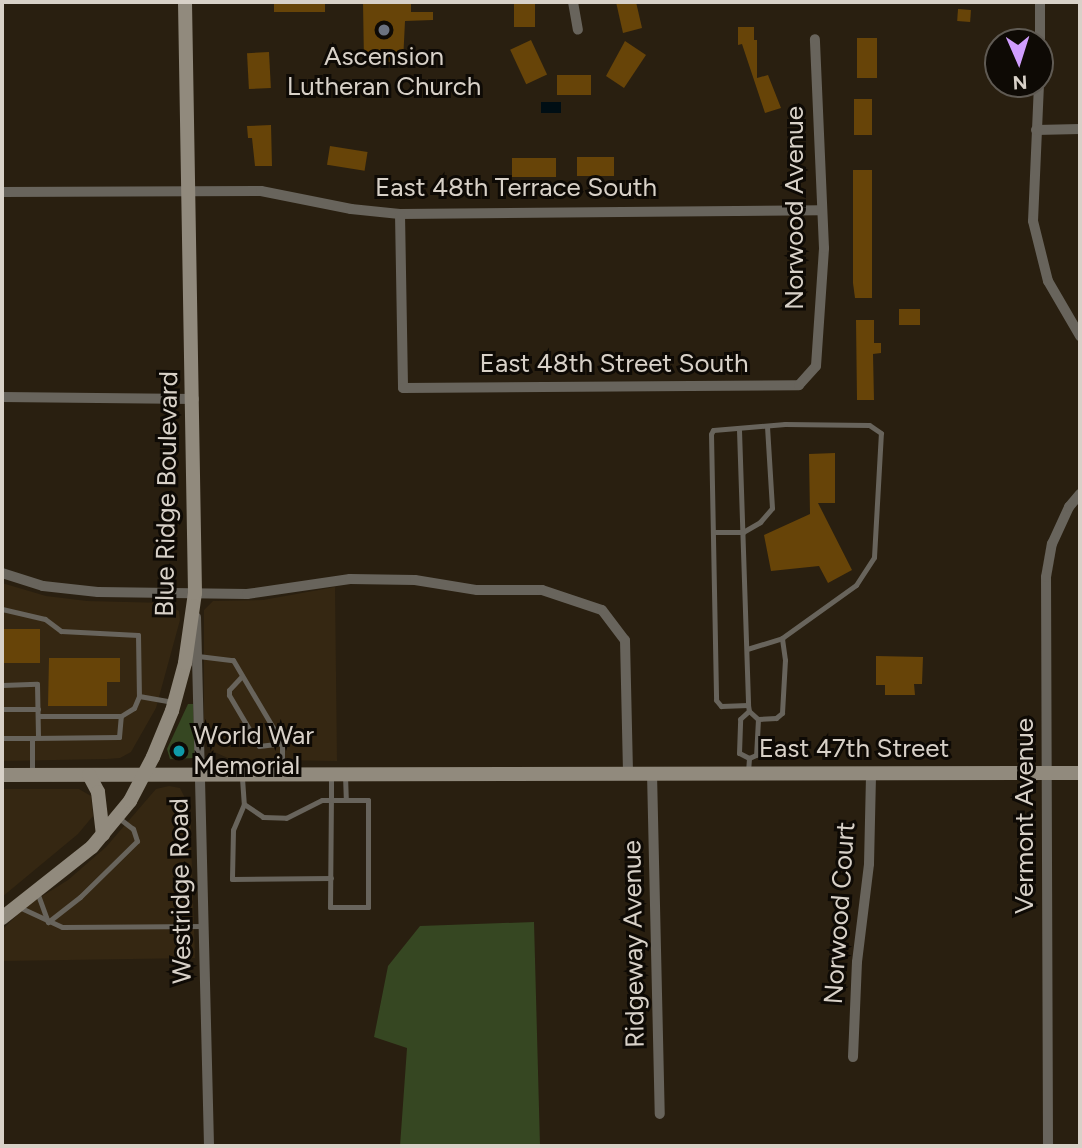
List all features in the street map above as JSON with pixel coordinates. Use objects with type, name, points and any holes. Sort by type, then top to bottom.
[{"type":"main road","name":"Blue Ridge Boulevard","points":[[2,918],[67,869],[118,817],[153,757],[174,702],[185,663],[195,593],[186,2]]},
{"type":"main road","name":"East 47th Street","points":[[2,775],[652,773],[748,766],[872,773],[1080,773]]},
{"type":"main road","points":[[89,775],[98,792],[103,835]]},
{"type":"street","points":[[573,2],[578,30]]},
{"type":"street","points":[[1040,2],[1040,28]]},
{"type":"street","name":"Norwood Avenue","points":[[811,375],[816,366],[824,248],[815,38]]},
{"type":"street","points":[[1038,98],[1033,221],[1039,255],[1048,281],[1080,336]]},
{"type":"street","points":[[1036,131],[1080,129]]},
{"type":"street","name":"East 48th Terrace South","points":[[2,192],[261,191],[351,209],[400,214],[822,210]]},
{"type":"street","name":"East 48th Street South","points":[[400,214],[403,388],[799,385],[811,375]]},
{"type":"street","points":[[2,397],[194,399]]},
{"type":"street","name":"Vermont Avenue","points":[[1048,1146],[1046,577],[1052,544],[1069,507],[1080,494]]},
{"type":"street","points":[[2,573],[43,586],[98,592],[247,594],[350,579],[415,580],[477,590],[542,590],[602,611],[625,640],[628,773]]},
{"type":"street","name":"Westridge Road","points":[[195,593],[202,775],[209,1146]]},
{"type":"street","name":"Ridgeway Avenue","points":[[652,773],[660,1114]]},
{"type":"street","name":"Norwood Court","points":[[853,1058],[859,934],[869,863],[872,773]]},
{"type":"lane","points":[[747,649],[782,638],[856,585],[874,557],[881,433],[869,425],[767,426],[713,430],[711,434],[716,701],[721,706],[749,708]]},
{"type":"lane","points":[[713,532],[743,532],[760,522],[772,508],[767,426]]},
{"type":"lane","points":[[739,430],[749,708],[758,719],[756,755],[748,766],[739,753],[740,719],[749,708]]},
{"type":"lane","points":[[2,609],[45,619],[61,631],[138,635],[139,696],[134,708],[121,716],[2,709]]},
{"type":"lane","points":[[758,719],[776,718],[782,713],[785,660],[782,638]]},
{"type":"lane","points":[[198,656],[233,660],[282,743],[282,774]]},
{"type":"lane","points":[[242,676],[229,690],[229,695],[253,736],[259,746],[282,743]]},
{"type":"lane","points":[[2,685],[37,684],[38,713],[32,775]]},
{"type":"lane","points":[[139,696],[174,702]]},
{"type":"lane","points":[[2,738],[119,737],[121,716]]},
{"type":"lane","points":[[244,804],[263,817],[278,820],[322,800],[331,800],[346,800],[368,800],[368,907],[330,907],[331,800],[338,774]]},
{"type":"lane","points":[[338,774],[346,800]]},
{"type":"lane","points":[[242,775],[244,804],[233,830],[232,879],[331,878]]},
{"type":"lane","points":[[48,922],[80,897],[137,841],[133,829],[118,817]]},
{"type":"lane","points":[[36,890],[48,922]]},
{"type":"lane","points":[[16,905],[48,922],[62,926],[205,925]]},
{"type":"shaded area","points":[[541,102],[561,102],[561,113],[541,113]]},
{"type":"shaded area","points":[[2,583],[46,596],[87,601],[166,603],[179,611],[180,620],[156,708],[131,752],[120,758],[107,759],[2,761]]},
{"type":"shaded area","points":[[335,587],[337,761],[230,759],[210,750],[204,728],[204,610],[213,601],[263,600]]},
{"type":"shaded area","points":[[169,786],[180,788],[190,808],[195,958],[2,961],[2,930],[25,907],[68,880],[106,847],[156,789]]},
{"type":"shaded area","points":[[2,789],[79,789],[91,796],[93,816],[78,834],[2,897]]},
{"type":"green space","points":[[188,704],[193,704],[195,758],[170,759],[167,749]]},
{"type":"green space","points":[[534,922],[540,1146],[400,1146],[407,1048],[374,1037],[388,966],[420,926]]},
{"type":"building","points":[[274,2],[325,2],[325,12],[274,12]]},
{"type":"building","name":"Ascension Lutheran Church","points":[[363,2],[411,2],[411,12],[433,12],[433,20],[405,21],[403,62],[364,62]]},
{"type":"building","points":[[514,2],[535,2],[535,27],[514,27]]},
{"type":"building","points":[[616,2],[636,2],[642,28],[623,33]]},
{"type":"building","points":[[958,9],[971,10],[970,22],[957,21]]},
{"type":"building","points":[[738,27],[754,27],[754,40],[757,40],[757,78],[768,75],[781,108],[765,113],[742,44],[738,45]]},
{"type":"building","points":[[857,38],[877,38],[877,78],[857,78]]},
{"type":"building","points":[[531,40],[547,74],[526,84],[510,50]]},
{"type":"building","points":[[625,41],[646,55],[624,88],[606,76]]},
{"type":"building","points":[[269,52],[271,88],[249,89],[247,53]]},
{"type":"building","points":[[557,75],[591,75],[591,95],[557,95]]},
{"type":"building","points":[[854,99],[872,99],[872,135],[854,135]]},
{"type":"building","points":[[271,125],[272,166],[255,166],[252,138],[248,138],[247,126]]},
{"type":"building","points":[[330,146],[368,152],[365,171],[327,165]]},
{"type":"building","points":[[577,157],[614,157],[614,176],[577,176]]},
{"type":"building","points":[[512,158],[556,158],[556,177],[512,177]]},
{"type":"building","points":[[853,170],[872,170],[872,298],[855,298]]},
{"type":"building","points":[[899,309],[920,309],[920,325],[899,325]]},
{"type":"building","points":[[856,320],[874,320],[874,343],[881,343],[881,353],[873,354],[874,400],[857,400]]},
{"type":"building","points":[[835,453],[835,503],[818,503],[852,570],[828,583],[819,566],[771,571],[764,535],[810,514],[809,454]]},
{"type":"building","points":[[2,629],[40,629],[40,663],[2,663]]},
{"type":"building","points":[[876,656],[923,657],[922,684],[914,684],[915,695],[885,695],[885,685],[876,685]]},
{"type":"building","points":[[49,658],[120,658],[120,682],[107,682],[107,706],[48,706]]},
{"type":"place","name":"Ascension Lutheran Church","points":[[384,30]]},
{"type":"place","name":"World War Memorial","points":[[179,751]]}]
